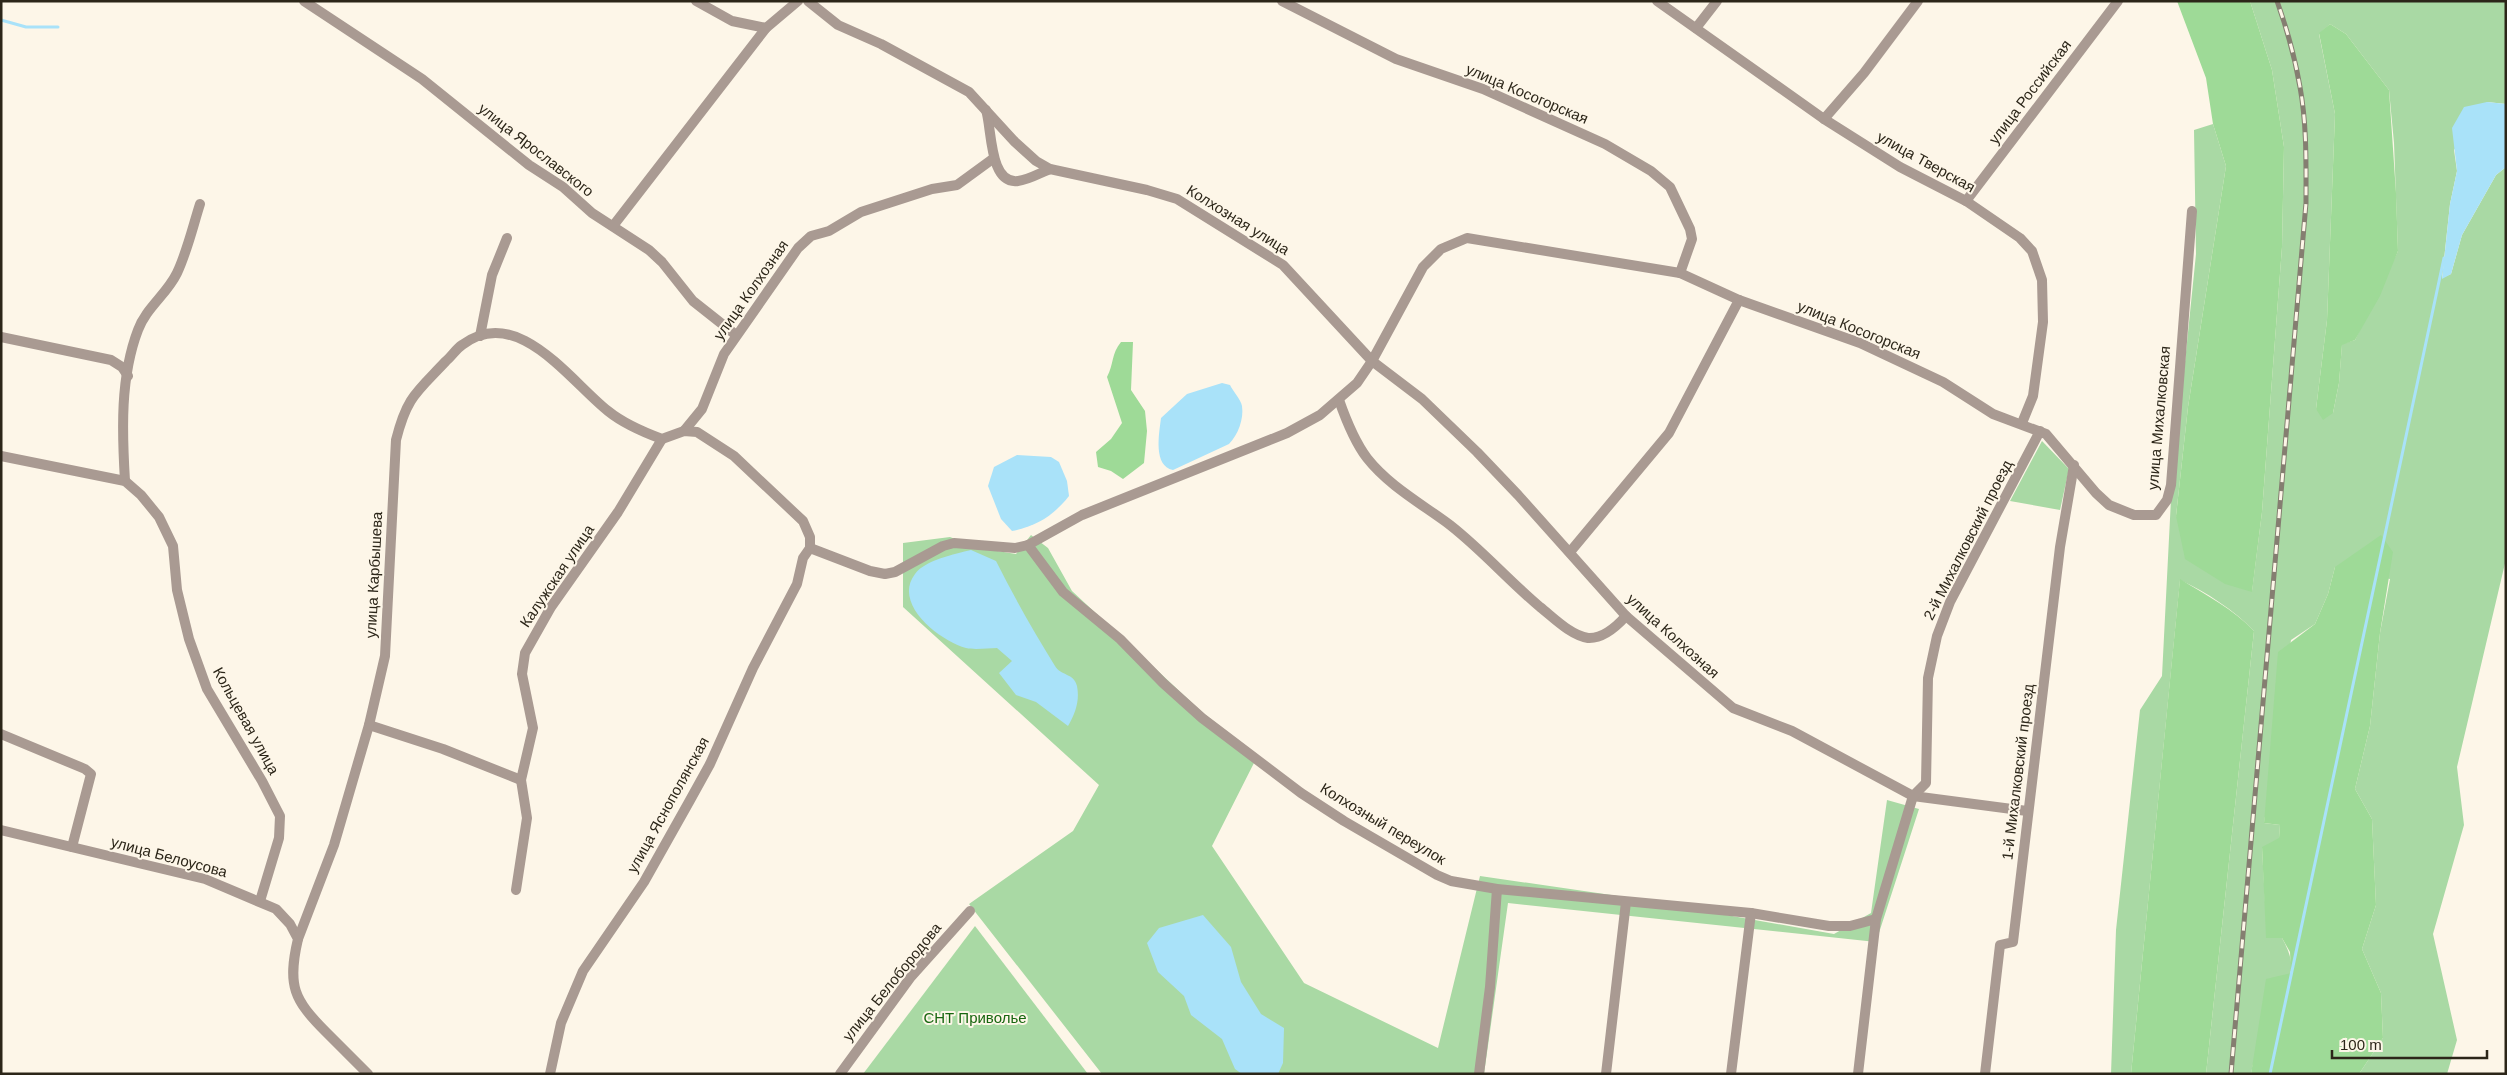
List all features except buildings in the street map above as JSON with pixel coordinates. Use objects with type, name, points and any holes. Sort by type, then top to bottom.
[{"type":"street","name":"улица Ярославского","points":[[304,1],[422,79],[529,165],[563,187],[584,208],[649,250],[662,262],[693,301],[736,335]]},
{"type":"street","points":[[696,1],[732,21],[766,28]]},
{"type":"street","points":[[613,226],[766,28],[798,1]]},
{"type":"street","points":[[808,1],[838,25],[881,44],[960,86],[985,107],[991,160],[1012,185],[1050,169]]},
{"type":"street","name":"улица Косогорская","points":[[1282,1],[1396,59],[1484,89],[1605,144],[1650,170],[1670,187],[1690,229],[1692,239],[1680,273]]},
{"type":"street","name":"улица Тверская","points":[[1657,1],[1824,119],[1900,167],[1966,201],[2028,245],[2036,257],[2040,270],[2043,291],[2042,332],[2033,396],[2022,423]]},
{"type":"street","points":[[1696,28],[1717,1]]},
{"type":"street","points":[[1824,119],[1864,73],[1918,1]]},
{"type":"street","name":"улица Российская","points":[[1966,201],[2118,1]]},
{"type":"street","name":"Колхозная улица","points":[[985,107],[1015,142],[1036,161],[1050,169],[1147,190],[1177,200],[1283,265],[1372,361]]},
{"type":"street","name":"улица Колхозная","points":[[684,431],[702,408],[724,354],[736,335],[807,238],[830,231],[855,214],[879,205],[932,189],[957,185],[991,160]]},
{"type":"street","points":[[124,482],[122,429],[128,376],[139,328],[177,274],[200,204]]},
{"type":"street","name":"улица Михалковская","points":[[2022,423],[2040,431],[2051,439],[2100,497],[2122,511],[2138,516],[2156,515],[2167,500],[2171,485],[2192,211]]},
{"type":"street","points":[[508,238],[492,275],[480,336],[504,333],[522,338],[550,358],[608,412],[636,428],[662,439],[684,431],[701,434],[734,456],[803,521],[810,537],[810,548],[870,571],[885,574],[895,572],[949,544],[965,543],[1015,548],[1028,545]]},
{"type":"street","name":"улица Косогорская","points":[[1028,545],[1082,515],[1287,433],[1320,415],[1360,380],[1423,267],[1441,249],[1455,241],[1472,238],[1680,273],[1739,300],[1860,343],[1943,382],[1993,414],[2022,423]]},
{"type":"street","points":[[1570,552],[1668,433],[1739,300]]},
{"type":"street","name":"улица Карбышева","points":[[298,939],[334,845],[369,725],[385,656],[395,455],[401,420],[408,403],[416,392],[461,346],[480,336]]},
{"type":"street","points":[[1,337],[111,360],[122,367],[128,376]]},
{"type":"street","name":"улица Колхозная","points":[[1372,361],[1429,406],[1518,495],[1626,616],[1733,708],[1792,730],[1914,796],[2027,811]]},
{"type":"street","points":[[1339,400],[1357,442],[1373,465],[1407,495],[1458,532],[1524,594],[1559,622],[1579,635],[1592,638],[1616,626],[1626,616]]},
{"type":"street","name":"2-й Михалковский проезд","points":[[1858,1074],[1876,920],[1914,796],[1926,782],[1928,678],[1937,636],[1950,602],[2040,431]]},
{"type":"street","name":"Калужская улица","points":[[516,890],[527,818],[521,780],[533,728],[522,674],[527,647],[551,607],[618,512],[662,439]]},
{"type":"street","name":"Кольцевая улица","points":[[1,456],[124,482],[153,508],[170,540],[175,561],[177,590],[189,639],[207,689],[258,774],[280,816],[279,838],[260,901]]},
{"type":"street","name":"1-й Михалковский проезд","points":[[1985,1074],[2000,945],[2012,942],[2027,811],[2044,694],[2060,546],[2074,465]]},
{"type":"street","name":"Колхозный переулок","points":[[1028,545],[1063,592],[1120,638],[1186,704],[1253,758],[1344,821],[1437,875],[1451,881],[1497,889],[1751,913],[1829,926],[1850,926],[1876,920]]},
{"type":"street","name":"улица Яснополянская","points":[[550,1074],[561,1022],[583,971],[644,882],[710,764],[753,669],[797,584],[803,558],[810,548]]},
{"type":"street","points":[[369,725],[443,749],[521,780]]},
{"type":"street","points":[[1,734],[85,769],[91,774],[72,846]]},
{"type":"street","name":"улица Белоусова","points":[[1,830],[205,879],[276,909],[283,916],[298,939]]},
{"type":"street","points":[[1480,1074],[1490,987],[1497,889]]},
{"type":"street","points":[[1606,1074],[1626,902]]},
{"type":"street","name":"улица Белобородова","points":[[840,1074],[905,985],[970,911]]},
{"type":"street","points":[[1731,1074],[1751,913]]},
{"type":"street","points":[[298,939],[293,958],[293,976],[300,1003],[305,1011],[368,1074]]},
{"type":"green space","points":[[2177,1],[2250,1],[2272,70],[2284,147],[2282,247],[2262,512],[2252,592],[2225,584],[2185,559],[2176,516],[2188,407],[2226,166],[2213,124],[2206,78]]},
{"type":"green space","points":[[2250,1],[2506,1],[2506,104],[2487,102],[2454,150],[2457,171],[2450,204],[2442,278],[2451,274],[2462,235],[2496,175],[2506,167],[2506,559],[2457,767],[2464,825],[2433,934],[2457,1040],[2447,1074],[2359,1074],[2383,1038],[2381,993],[2362,949],[2376,905],[2372,819],[2355,789],[2370,726],[2380,633],[2390,579],[2335,567],[2328,594],[2315,624],[2291,640],[2264,823],[2280,825],[2279,839],[2262,848],[2267,938],[2282,938],[2290,956],[2291,970],[2281,1000],[2258,1048],[2251,1074],[2206,1074],[2254,631],[2219,602],[2180,580],[2131,1074],[2111,1074],[2116,930],[2140,710],[2162,676],[2171,499],[2196,254],[2194,130],[2213,124],[2226,166],[2188,407],[2176,516],[2252,591],[2262,512],[2282,247],[2284,147],[2272,70]],"holes":[[[2330,24],[2346,34],[2389,90],[2394,143],[2398,251],[2355,340],[2342,344],[2339,383],[2333,413],[2316,409],[2327,320],[2335,114],[2319,34]]]},
{"type":"green space","points":[[2330,24],[2346,34],[2389,90],[2398,251],[2380,296],[2355,340],[2342,345],[2339,383],[2333,413],[2323,420],[2316,409],[2327,320],[2335,114],[2319,33]]},
{"type":"green space","points":[[1121,342],[1133,342],[1131,390],[1145,411],[1147,431],[1144,463],[1123,479],[1111,471],[1098,467],[1096,452],[1111,439],[1122,423],[1107,377]]},
{"type":"green space","points":[[2042,441],[2069,469],[2060,510],[2010,501]]},
{"type":"green space","points":[[1031,535],[1048,548],[1072,591],[1203,713],[1258,755],[1212,846],[1304,983],[1438,1048],[1480,876],[1625,897],[1834,934],[1871,913],[1887,800],[1919,809],[1876,942],[1508,903],[1484,1074],[1102,1074],[969,904],[1073,831],[1099,785],[903,607],[903,543],[950,537],[979,548],[1016,554]]},
{"type":"green space","points":[[2381,535],[2393,552],[2380,633],[2370,726],[2355,789],[2372,819],[2376,905],[2362,949],[2381,993],[2383,1038],[2359,1074],[2251,1074],[2266,979],[2291,973],[2290,952],[2282,938],[2266,938],[2262,847],[2279,838],[2280,825],[2264,823],[2278,652],[2315,624],[2328,594],[2335,567]]},
{"type":"green space","points":[[2180,579],[2228,609],[2254,631],[2206,1074],[2131,1074]]},
{"type":"green space","name":"СНТ Приволье","points":[[975,926],[1088,1074],[863,1074]]},
{"type":"water","points":[[2487,102],[2506,104],[2506,167],[2496,175],[2462,235],[2451,274],[2442,279],[2450,204],[2457,171],[2452,128],[2464,107]]},
{"type":"water","points":[[1222,383],[1230,385],[1242,406],[1240,426],[1235,436],[1229,444],[1173,470],[1167,467],[1162,462],[1159,448],[1161,418],[1187,394]]},
{"type":"water","points":[[1017,455],[1051,457],[1059,462],[1067,481],[1069,496],[1051,515],[1037,523],[1012,531],[1001,519],[988,486],[994,467]]},
{"type":"water","points":[[971,550],[996,561],[1024,614],[1055,666],[1075,682],[1078,692],[1077,702],[1075,712],[1068,726],[1036,702],[1016,695],[999,673],[1012,661],[997,648],[970,649],[955,644],[932,629],[914,609],[910,597],[910,586],[915,574],[933,561]]},
{"type":"water","points":[[1203,915],[1231,947],[1241,982],[1261,1014],[1284,1028],[1283,1063],[1278,1074],[1242,1074],[1235,1069],[1222,1039],[1191,1015],[1184,996],[1158,972],[1147,943],[1159,928]]},
{"type":"waterway","points":[[1,20],[26,27],[58,27]]},
{"type":"waterway","points":[[2270,1074],[2444,258]]},
{"type":"railway","points":[[2231,1074],[2306,203],[2306,145],[2302,101],[2293,54],[2277,1]]}]
